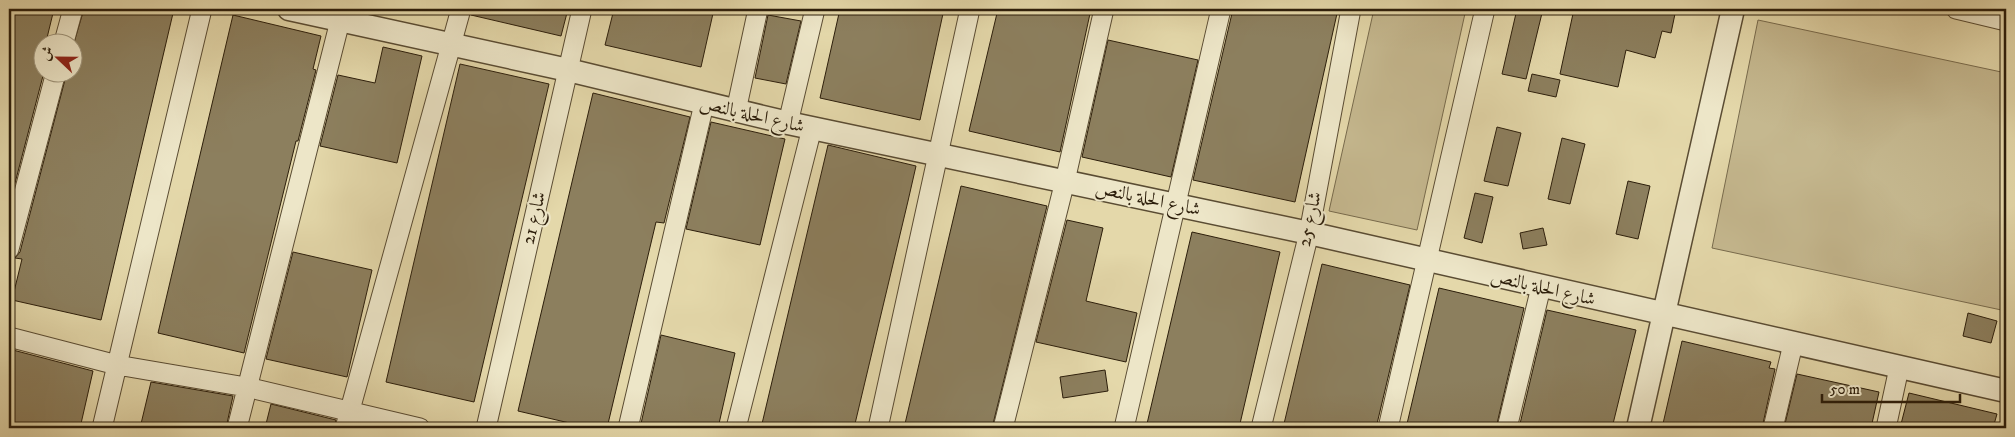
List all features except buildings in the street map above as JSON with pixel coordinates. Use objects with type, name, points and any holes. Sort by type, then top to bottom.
[{"type":"street","points":[[67,32],[74,9]]},
{"type":"street","points":[[102,428],[202,9]]},
{"type":"street","name":"شارع الحلة بالنص","points":[[289,9],[342,15],[452,46],[568,70],[788,124],[1309,233],[1427,262],[2006,392]]},
{"type":"street","points":[[346,420],[461,9]]},
{"type":"street","name":"شارع 21","points":[[486,428],[582,9]]},
{"type":"street","points":[[736,111],[758,9]]},
{"type":"street","points":[[788,124],[815,9]]},
{"type":"street","points":[[878,428],[970,9]]},
{"type":"street","points":[[1003,428],[1065,182],[1104,9]]},
{"type":"street","points":[[1124,428],[1174,204],[1221,9]]},
{"type":"street","name":"شارع 25","points":[[1261,428],[1309,233],[1351,9]]},
{"type":"street","points":[[1388,428],[1485,9]]},
{"type":"street","points":[[1638,428],[1733,9]]},
{"type":"street","points":[[1956,9],[1982,12],[2006,21]]},
{"type":"street","points":[[237,428],[342,15]]},
{"type":"street","points":[[9,249],[53,82]]},
{"type":"street","points":[[628,428],[704,104]]},
{"type":"street","points":[[736,428],[812,128]]},
{"type":"street","points":[[1507,428],[1541,287]]},
{"type":"street","points":[[9,338],[117,365],[246,387],[346,420],[420,428]]},
{"type":"street","points":[[1773,428],[1793,344]]},
{"type":"street","points":[[1886,428],[1900,368]]},
{"type":"shaded area","points":[[1374,9],[1466,9],[1417,230],[1329,211]]},
{"type":"shaded area","points":[[1758,20],[2006,73],[2006,311],[1712,248]]}]
